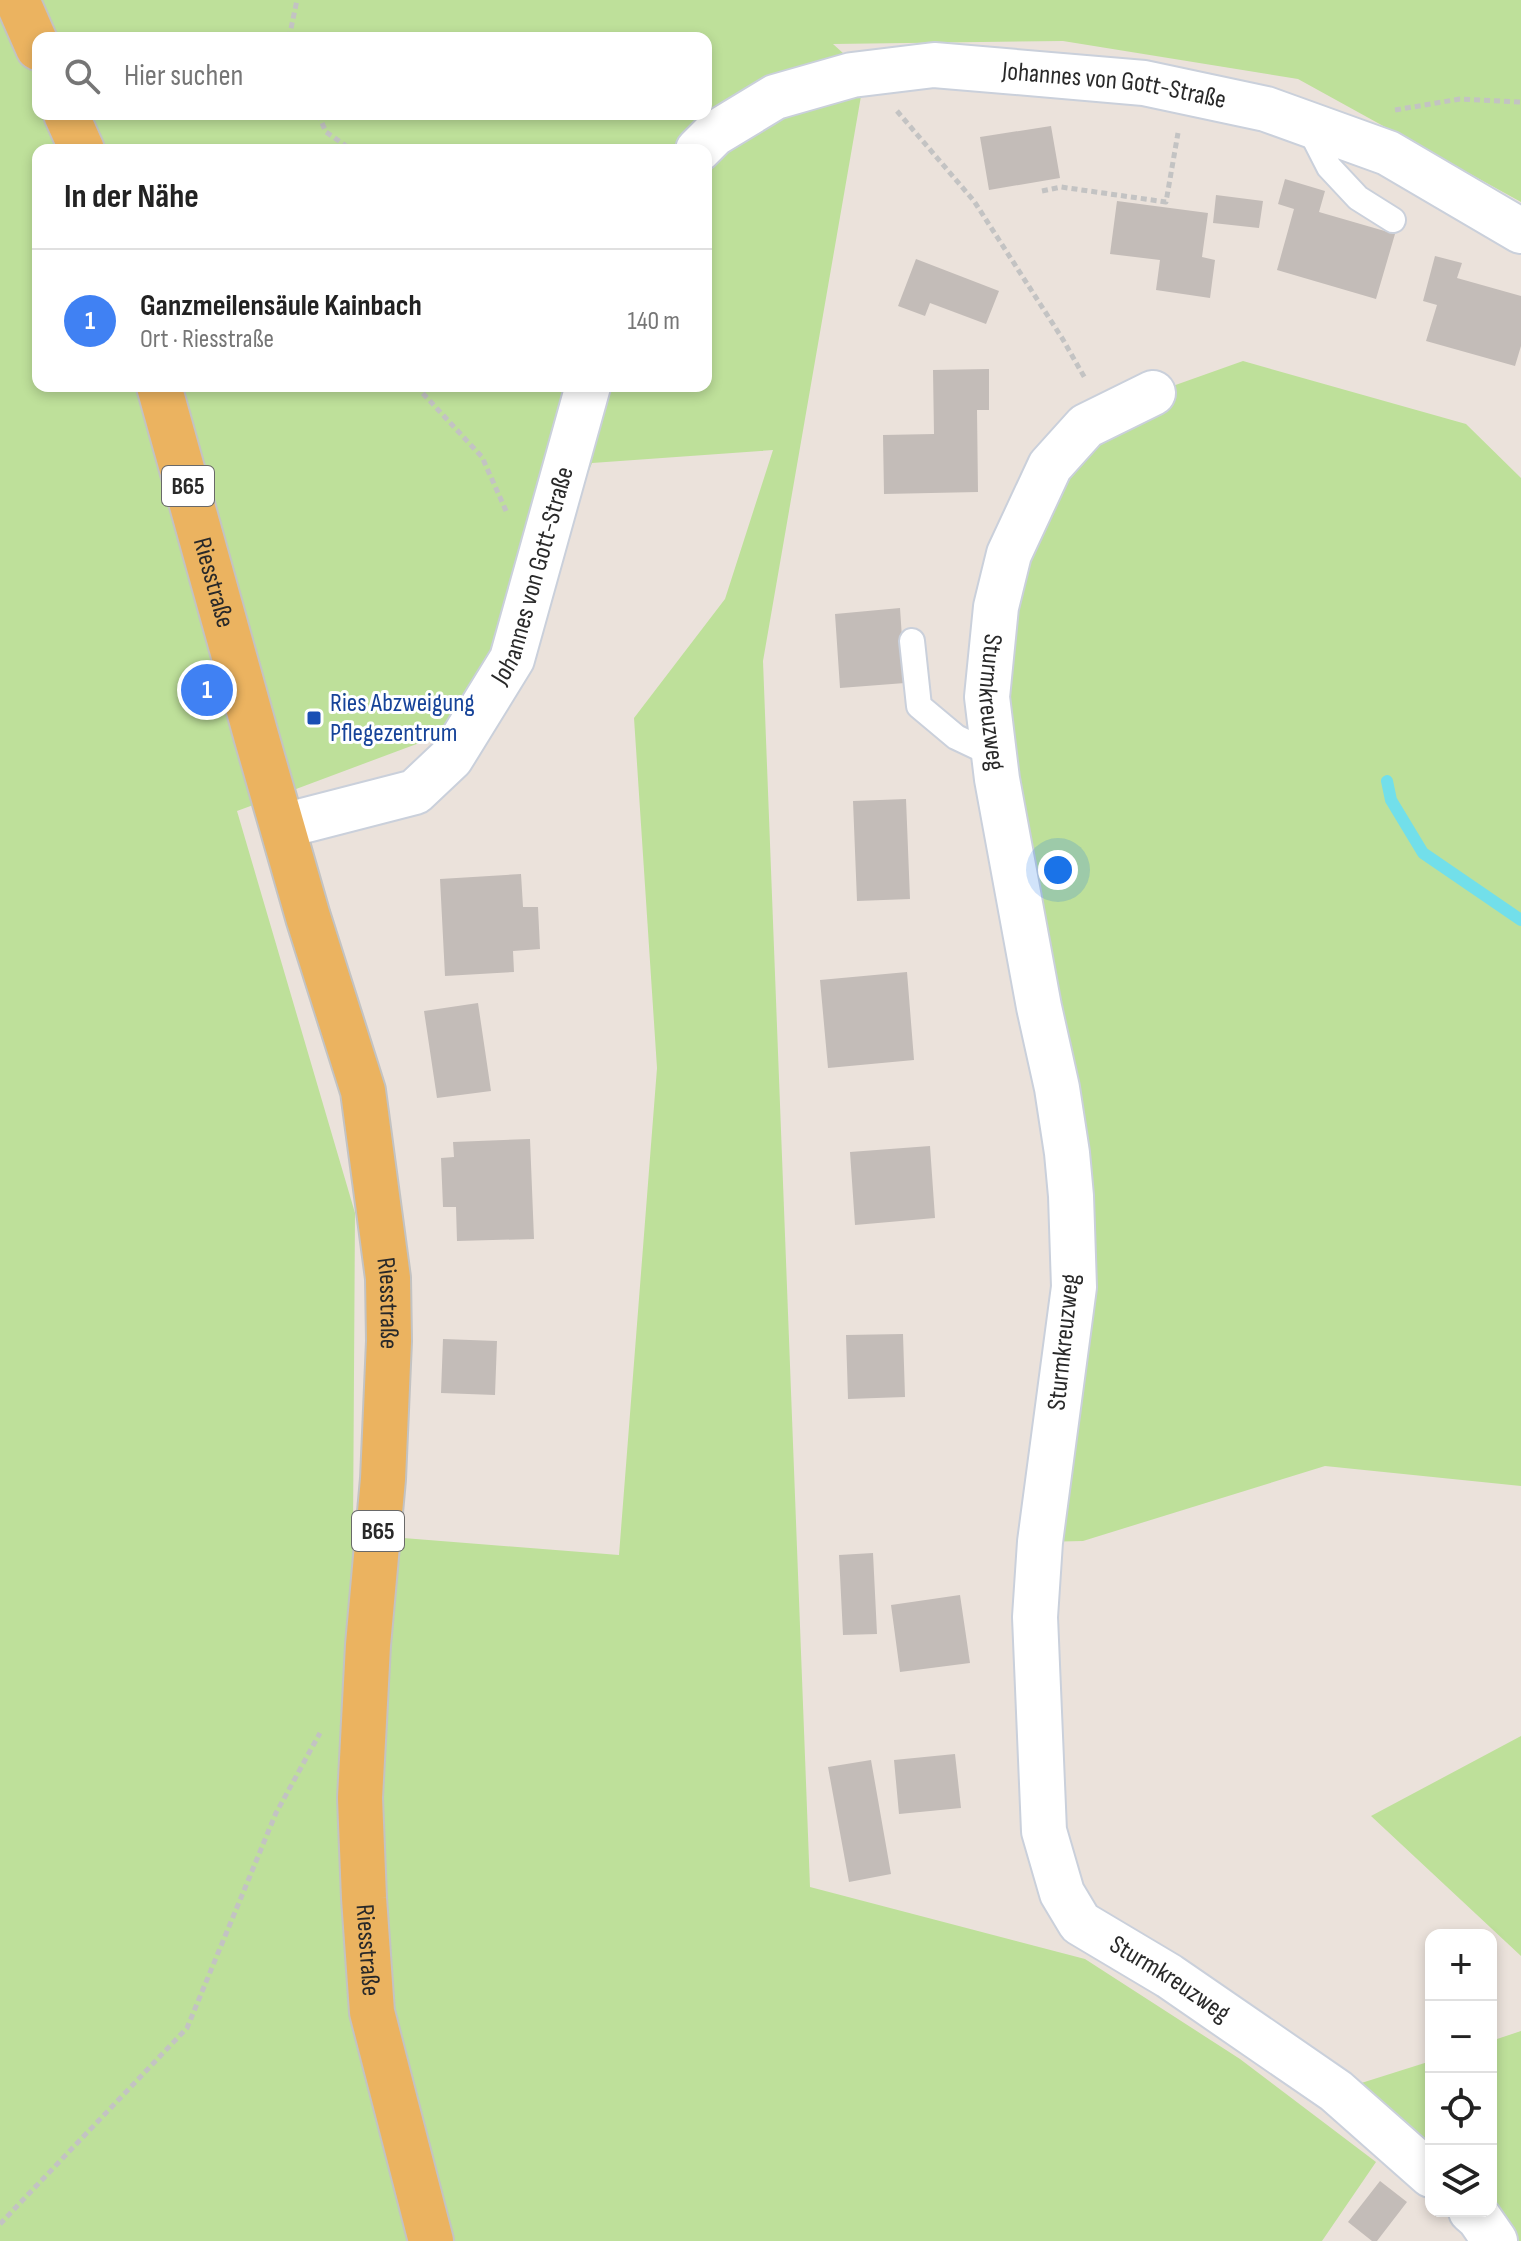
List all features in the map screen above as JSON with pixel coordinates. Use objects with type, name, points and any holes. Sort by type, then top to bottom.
[{"type":"main road","points":[[17,0],[32,34]]},
{"type":"main road","points":[[69,120],[79,144]]},
{"type":"main road","name":"Riesstraße","points":[[161,392],[308,917],[363,1091],[388,1278],[389,1341],[383,1479],[368,1645],[360,1798],[364,1898],[372,2012],[431,2241]]},
{"type":"street","name":"Johannes von Gott-Straße","points":[[704,144],[714,134],[775,97],[865,73],[934,65],[1144,83],[1266,109],[1388,153],[1521,231]]},
{"type":"street","name":"Johannes von Gott-Straße","points":[[283,826],[415,792],[451,758],[512,659],[586,392]]},
{"type":"street","name":"Sturmkreuzweg","points":[[1153,393],[1086,426],[1050,466],[1009,554],[996,607],[987,697],[994,755],[1039,1007],[1057,1088],[1071,1196],[1074,1287],[1040,1542],[1035,1617],[1044,1831],[1062,1893],[1080,1923],[1169,1976],[1336,2091],[1425,2170]]},
{"type":"street","points":[[1478,2217],[1495,2241]]},
{"type":"lane","points":[[1307,124],[1329,167],[1358,198],[1393,220]]},
{"type":"lane","points":[[912,641],[919,706],[956,737],[994,755]]},
{"type":"path","points":[[290,32],[297,0]]},
{"type":"path","points":[[865,73],[974,201],[1062,338],[1107,416]]},
{"type":"path","points":[[1042,191],[1061,187],[1166,202],[1185,92]]},
{"type":"path","points":[[1460,99],[1521,102]]},
{"type":"path","points":[[321,120],[326,132],[343,144]]},
{"type":"path","points":[[422,392],[482,457],[535,575]]},
{"type":"path","points":[[0,2224],[187,2028],[276,1813],[322,1729]]},
{"type":"green space","points":[[0,0],[1521,0],[1521,202],[1298,79],[1063,41],[833,44],[865,73],[763,661],[810,1887],[1085,1959],[1240,2059],[1376,2162],[1322,2241],[0,2241]],"holes":[[[773,450],[725,599],[634,718],[657,1068],[619,1555],[353,1534],[355,1213],[237,811],[438,736],[512,659],[592,463]]]},
{"type":"green space","points":[[1243,361],[1466,424],[1521,478],[1521,1486],[1325,1466],[1083,1541],[1040,1542],[1074,1287],[987,697],[1050,466],[1153,393]]},
{"type":"green space","points":[[1521,1736],[1521,1956],[1497,1934],[1497,1929],[1492,1929],[1371,1816]]},
{"type":"green space","points":[[1521,2031],[1521,2241],[1495,2241],[1492,2217],[1497,2217],[1497,2039]]},
{"type":"green space","points":[[1425,2063],[1425,2170],[1336,2091]]},
{"type":"building","points":[[1051,126],[1060,178],[989,190],[980,137]]},
{"type":"building","points":[[1285,179],[1325,191],[1319,212],[1395,234],[1376,299],[1277,270],[1294,209],[1278,204]]},
{"type":"building","points":[[1216,195],[1263,201],[1259,228],[1213,223]]},
{"type":"building","points":[[1117,201],[1208,213],[1202,257],[1215,260],[1210,298],[1156,290],[1160,260],[1110,254]]},
{"type":"building","points":[[1435,256],[1462,263],[1457,278],[1521,296],[1521,346],[1515,366],[1426,341],[1437,305],[1423,301]]},
{"type":"building","points":[[916,259],[999,291],[986,324],[930,303],[925,316],[898,306]]},
{"type":"building","points":[[989,369],[989,410],[977,410],[978,492],[884,494],[883,435],[934,434],[933,370]]},
{"type":"building","points":[[900,608],[905,683],[840,688],[835,614]]},
{"type":"building","points":[[906,799],[910,899],[857,901],[853,801]]},
{"type":"building","points":[[521,874],[523,907],[538,907],[540,949],[513,951],[514,972],[445,976],[440,879]]},
{"type":"building","points":[[907,972],[914,1060],[828,1068],[820,980]]},
{"type":"building","points":[[478,1003],[491,1091],[437,1098],[424,1011]]},
{"type":"building","points":[[530,1139],[534,1239],[457,1241],[456,1207],[443,1207],[441,1158],[454,1157],[453,1142]]},
{"type":"building","points":[[930,1146],[935,1218],[855,1225],[850,1152]]},
{"type":"building","points":[[903,1334],[905,1397],[848,1399],[846,1335]]},
{"type":"building","points":[[443,1339],[497,1341],[495,1395],[441,1393]]},
{"type":"building","points":[[873,1553],[877,1634],[843,1635],[839,1555]]},
{"type":"building","points":[[960,1595],[970,1663],[900,1672],[891,1605]]},
{"type":"building","points":[[955,1754],[961,1808],[899,1814],[894,1760]]},
{"type":"building","points":[[871,1760],[891,1874],[849,1882],[828,1767]]},
{"type":"building","points":[[1380,2181],[1407,2202],[1377,2241],[1372,2241],[1348,2222]]},
{"type":"waterway","points":[[1387,781],[1391,800],[1423,853],[1521,920]]},
{"type":"place","name":"Ganzmeilensäule Kainbach","points":[[207,690]]},
{"type":"place","name":"Ries Abzweigung Pflegezentrum","points":[[314,718]]}]
